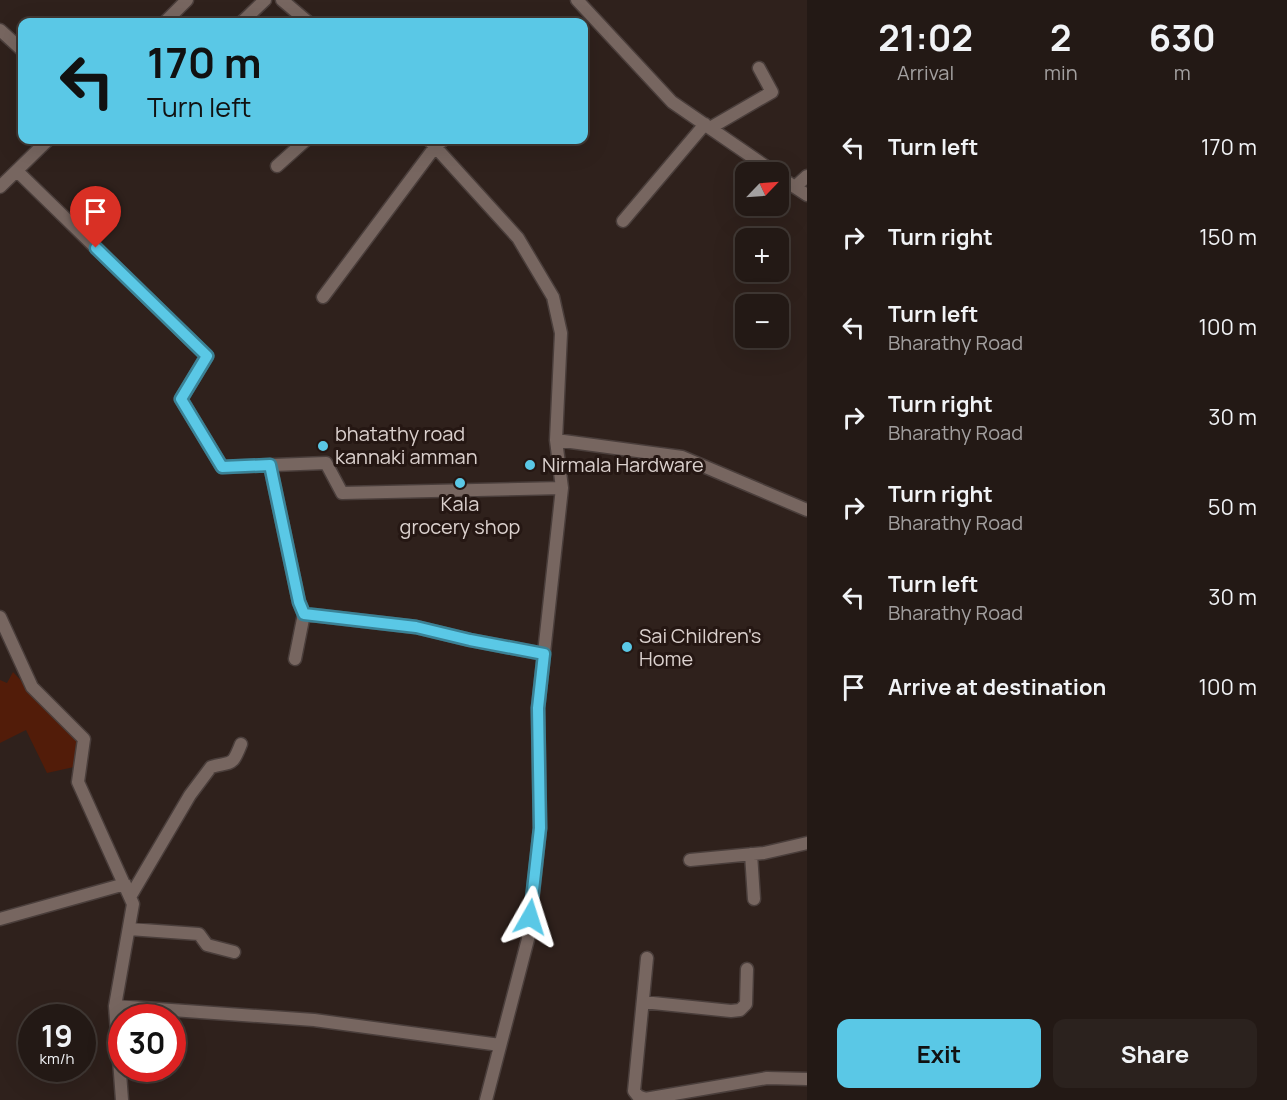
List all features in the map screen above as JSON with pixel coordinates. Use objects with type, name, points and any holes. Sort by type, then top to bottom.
[{"type":"street","points":[[169,18],[187,0]]},
{"type":"street","points":[[246,18],[266,0]]},
{"type":"street","points":[[282,0],[303,18]]},
{"type":"street","points":[[577,0],[672,102],[759,162]]},
{"type":"street","points":[[0,30],[18,46]]},
{"type":"street","points":[[623,221],[707,126],[772,92],[759,68]]},
{"type":"street","points":[[0,187],[44,144]]},
{"type":"street","points":[[278,166],[302,144]]},
{"type":"street","points":[[323,297],[434,144]]},
{"type":"street","points":[[437,144],[518,238],[553,297],[561,333],[556,440],[562,489],[538,708],[540,828],[528,939],[486,1100]]},
{"type":"street","points":[[17,171],[207,356],[181,399],[222,467],[326,463],[342,493],[562,489]]},
{"type":"street","points":[[795,187],[807,176]]},
{"type":"street","points":[[789,183],[807,195]]},
{"type":"street","points":[[556,440],[682,457],[807,510]]},
{"type":"street","points":[[270,465],[299,602],[304,614],[295,659]]},
{"type":"street","points":[[304,614],[416,627],[544,654]]},
{"type":"street","points":[[0,617],[32,687],[84,739],[78,782],[133,904],[115,1004]]},
{"type":"street","points":[[130,897],[189,795],[211,766],[229,764],[235,759],[242,744]]},
{"type":"street","points":[[690,860],[764,853],[807,843]]},
{"type":"street","points":[[751,854],[754,899]]},
{"type":"street","points":[[0,919],[125,884]]},
{"type":"street","points":[[129,929],[199,934],[207,945],[234,952]]},
{"type":"street","points":[[647,958],[634,1090],[638,1096],[645,1099],[767,1078],[807,1079]]},
{"type":"street","points":[[643,1002],[740,1010],[746,1004],[747,969]]},
{"type":"street","points":[[186,1011],[314,1020],[500,1045]]},
{"type":"street","points":[[121,1082],[122,1100]]},
{"type":"shaded area","points":[[13,672],[78,741],[74,767],[47,773],[26,730],[0,743],[0,680],[7,683]]},
{"type":"place","name":"bhatathy road kannaki amman","points":[[323,446]]},
{"type":"place","name":"Nirmala Hardware","points":[[530,465]]},
{"type":"place","name":"Kala grocery shop","points":[[460,483]]},
{"type":"place","name":"Sai Children's Home","points":[[627,647]]},
{"type":"route","points":[[96,248],[207,356],[181,399],[222,467],[270,465],[299,602],[304,614],[416,627],[544,654],[538,708],[540,828],[530,917]]}]
